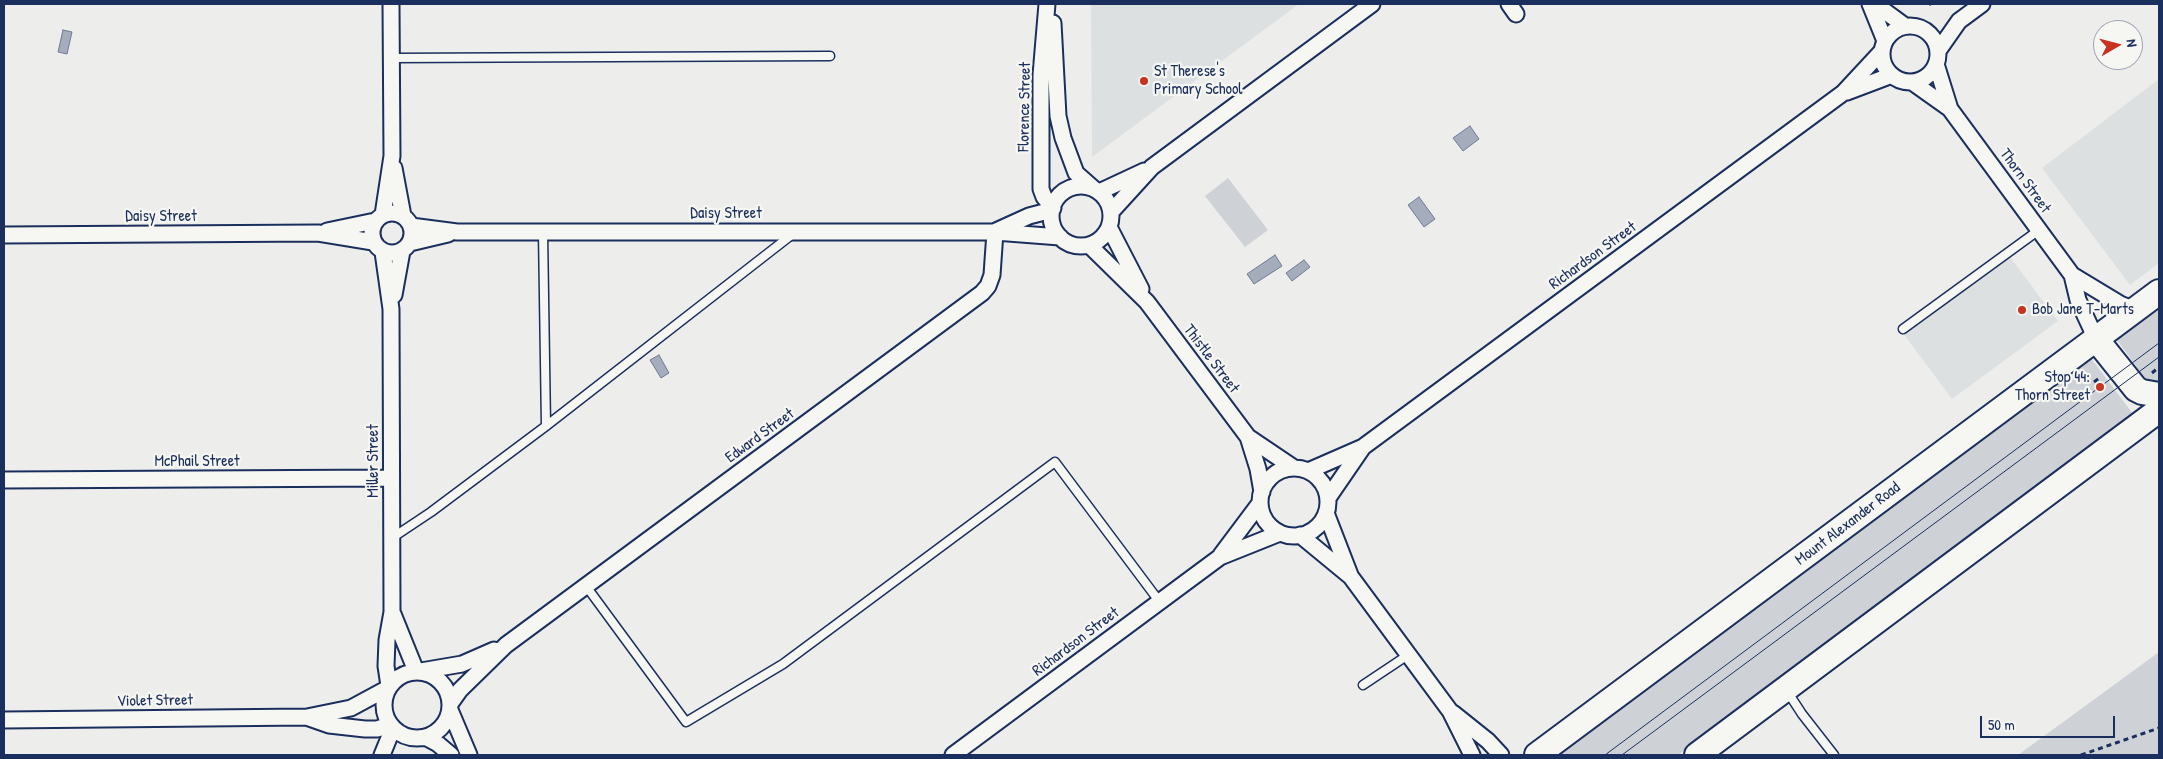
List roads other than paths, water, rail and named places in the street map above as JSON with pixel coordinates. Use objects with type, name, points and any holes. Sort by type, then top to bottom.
[{"type":"main road","name":"Mount Alexander Road","points":[[1537,755],[2159,292]]},
{"type":"main road","points":[[2096,339],[2136,389],[2159,395]]},
{"type":"main road","points":[[1697,755],[2159,410]]},
{"type":"street","points":[[391,4],[392,156],[379,218],[371,231],[378,247],[396,253],[406,247],[412,232],[407,221],[392,156]]},
{"type":"street","name":"Florence Street","points":[[1047,4],[1041,75],[1041,189],[1052,209]]},
{"type":"street","name":"Florence Street","points":[[1051,4],[1058,116],[1062,138],[1076,172],[1096,190]]},
{"type":"street","points":[[1096,190],[1152,167],[1372,4]]},
{"type":"street","points":[[1870,4],[1883,46],[1883,60],[1892,75],[1898,79],[1912,82],[1926,76],[1959,21]]},
{"type":"street","points":[[1875,4],[1905,26]]},
{"type":"street","points":[[1925,30],[1959,21],[1982,4]]},
{"type":"street","points":[[1883,46],[1890,34],[1905,26],[1912,26],[1925,30],[1931,35],[1937,57]]},
{"type":"street","name":"Richardson Street","points":[[1301,469],[1363,448],[1843,93],[1883,46]]},
{"type":"street","name":"Thorn Street","points":[[1937,57],[1950,109]]},
{"type":"street","name":"Richardson Street","points":[[1843,93],[1892,75]]},
{"type":"street","name":"Thorn Street","points":[[1912,82],[1950,109],[2072,274],[2120,304],[2135,310]]},
{"type":"street","points":[[1110,220],[1109,204],[1096,190],[1083,186],[1073,187],[1064,192],[1057,199],[1052,209],[1053,225],[1060,237],[1074,245],[1089,245],[1104,235],[1110,220],[1152,167]]},
{"type":"street","name":"Daisy Street","points":[[995,232],[1029,216],[1052,209]]},
{"type":"street","points":[[379,218],[390,213],[407,221]]},
{"type":"street","name":"Daisy Street","points":[[4,235],[318,233],[379,218]]},
{"type":"street","name":"Thistle Street","points":[[1110,220],[1147,302]]},
{"type":"street","name":"Daisy Street","points":[[407,221],[457,232],[995,232],[1060,237]]},
{"type":"street","name":"Daisy Street","points":[[406,247],[457,232]]},
{"type":"street","name":"Edward Street","points":[[450,707],[460,690],[506,645],[982,293],[988,286],[992,276],[995,232]]},
{"type":"street","name":"Daisy Street","points":[[318,233],[378,247]]},
{"type":"street","name":"Thistle Street","points":[[1089,245],[1147,302],[1248,437],[1258,470],[1261,497]]},
{"type":"street","name":"Miller Street","points":[[378,247],[391,309],[392,612],[386,666],[389,687]]},
{"type":"street","name":"Miller Street","points":[[391,309],[406,247]]},
{"type":"street","name":"Thorn Street","points":[[2072,274],[2078,300],[2096,339]]},
{"type":"street","name":"Thistle Street","points":[[1248,437],[1301,469]]},
{"type":"street","name":"Richardson Street","points":[[1327,505],[1363,448]]},
{"type":"street","points":[[1327,505],[1316,528],[1300,536],[1289,536],[1280,533],[1265,520],[1261,497],[1266,482],[1274,474],[1283,470],[1301,469],[1321,482],[1350,577]]},
{"type":"street","name":"McPhail Street","points":[[4,480],[391,478]]},
{"type":"street","name":"Richardson Street","points":[[1220,556],[1261,497]]},
{"type":"street","name":"Richardson Street","points":[[953,755],[1220,556],[1280,533]]},
{"type":"street","points":[[1300,536],[1350,577],[1450,711],[1472,755]]},
{"type":"street","name":"Miller Street","points":[[392,612],[418,671]]},
{"type":"street","name":"Edward Street","points":[[418,671],[462,664],[506,645]]},
{"type":"street","points":[[450,707],[441,728],[424,737],[410,738],[392,726],[384,710],[384,703],[389,687],[401,675],[418,671],[435,676],[443,684],[448,694],[450,707],[470,755]]},
{"type":"street","name":"Violet Street","points":[[4,720],[307,717],[351,708],[389,687]]},
{"type":"street","points":[[1450,711],[1488,741],[1501,755]]},
{"type":"street","name":"Violet Street","points":[[307,717],[329,725],[365,729],[392,726]]},
{"type":"street","points":[[382,755],[392,726]]},
{"type":"street","points":[[424,737],[438,744],[451,755]]},
{"type":"lane","points":[[392,58],[830,56]]},
{"type":"lane","points":[[1903,329],[2039,230]]},
{"type":"lane","points":[[392,538],[431,512],[546,426],[797,231]]},
{"type":"lane","points":[[543,232],[546,426]]},
{"type":"lane","points":[[586,586],[686,722],[783,664],[1056,462],[1159,601]]},
{"type":"lane","points":[[1363,684],[1408,655]]},
{"type":"lane","points":[[1786,689],[1802,714],[1834,755]]},
{"type":"water","points":[[63,30],[72,32],[67,54],[58,52]]},
{"type":"water","points":[[1470,126],[1479,139],[1463,151],[1453,138]]},
{"type":"water","points":[[1419,197],[1435,219],[1424,227],[1408,205]]},
{"type":"water","points":[[1275,255],[1282,266],[1254,284],[1247,274]]},
{"type":"water","points":[[1304,260],[1310,267],[1292,281],[1286,273]]},
{"type":"water","points":[[659,355],[669,373],[661,378],[650,360]]},
{"type":"tram line","points":[[1605,755],[2159,343]]},
{"type":"tram line","points":[[1622,755],[2159,357]]},
{"type":"place","name":"St Therese's Primary School","points":[[1144,81]]},
{"type":"place","name":"Bob Jane T-Marts","points":[[2022,310]]},
{"type":"place","name":"Stop 44: Thorn Street","points":[[2100,387]]}]
